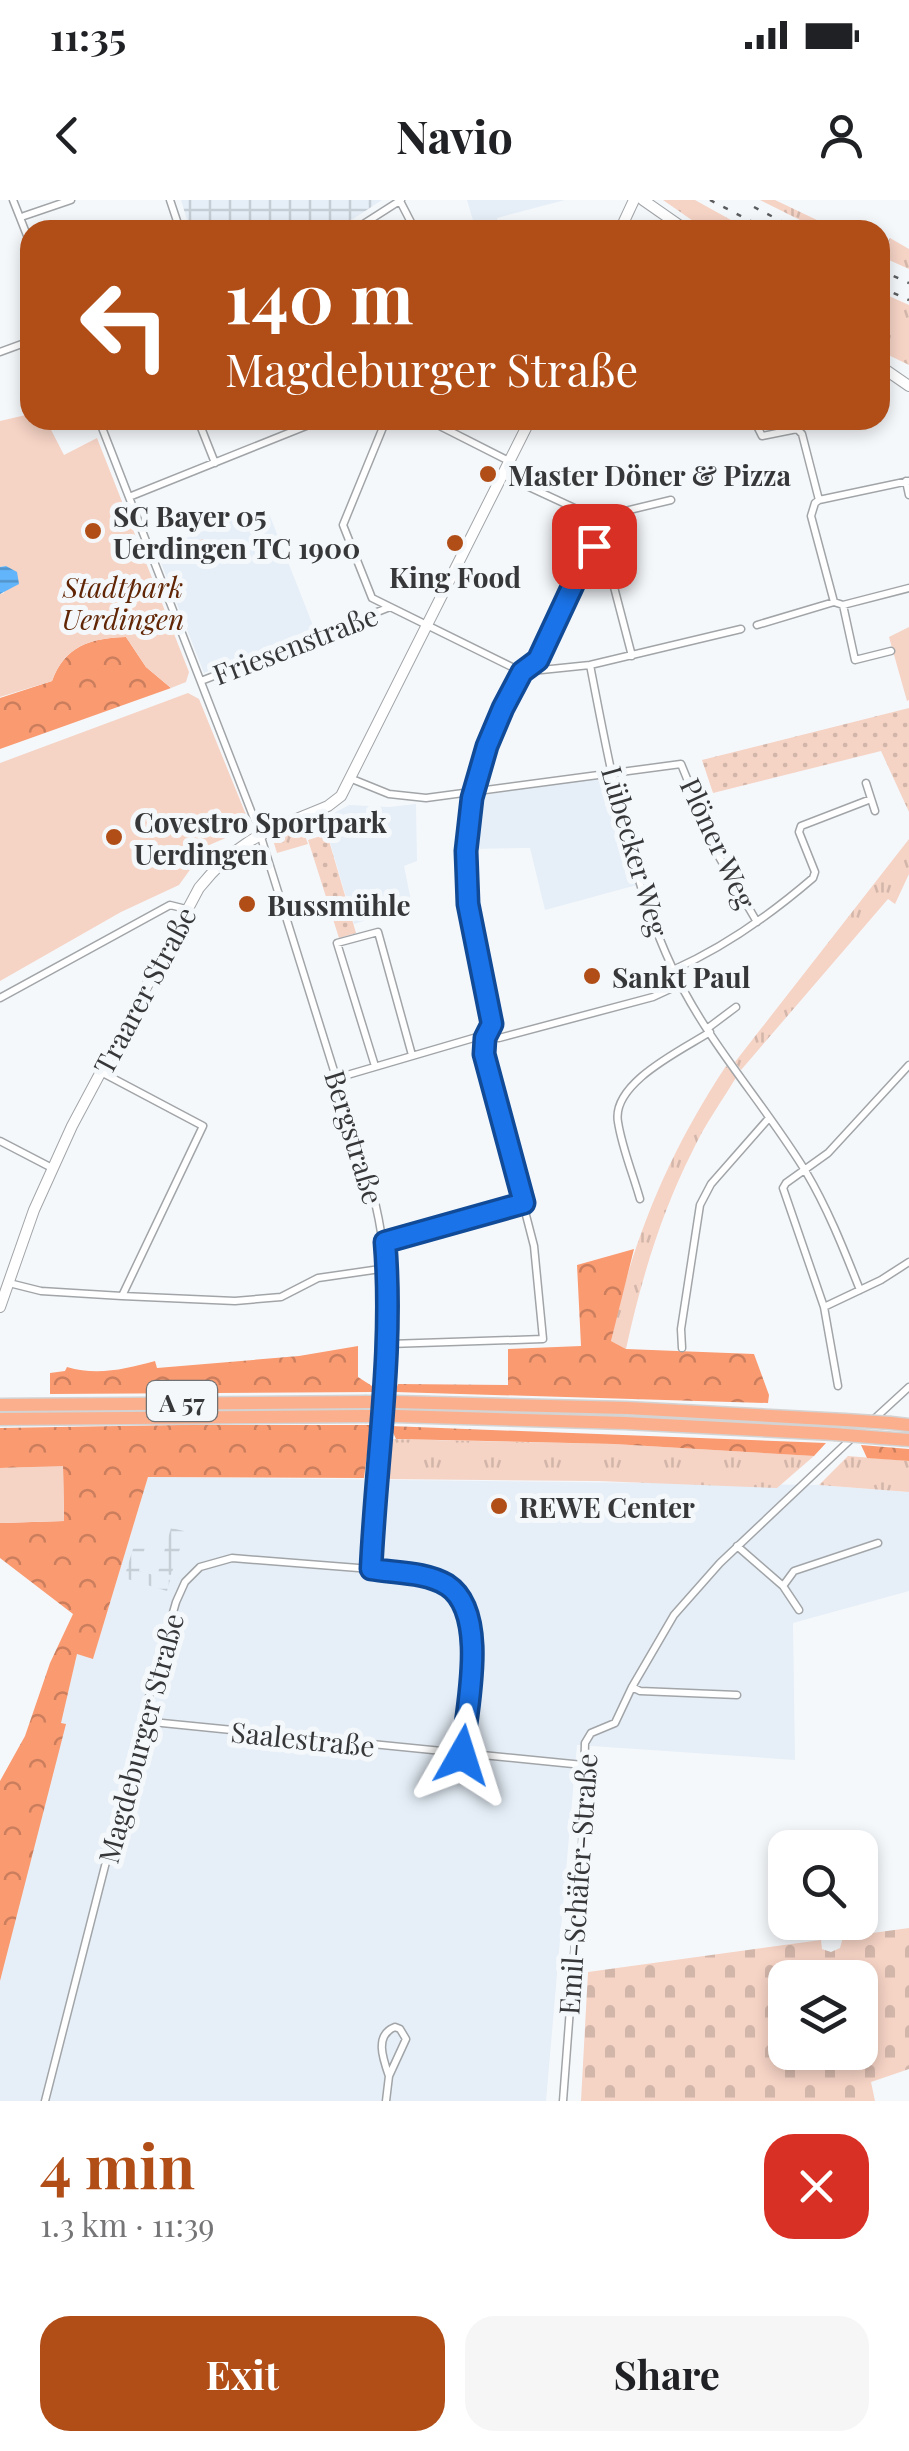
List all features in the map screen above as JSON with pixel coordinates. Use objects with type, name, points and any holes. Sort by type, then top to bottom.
[{"type":"highway","name":"A 57","points":[[0,1404],[365,1409],[594,1406],[626,1415],[909,1440]]},
{"type":"highway","name":"A 57","points":[[0,1419],[365,1409]]},
{"type":"highway","name":"A 57","points":[[396,1409],[594,1422],[626,1415],[909,1425]]},
{"type":"street","points":[[24,216],[71,200]]},
{"type":"street","points":[[369,220],[400,200]]},
{"type":"street","points":[[644,200],[672,220]]},
{"type":"street","name":"Bergstraße","points":[[103,430],[260,834],[385,1242],[389,1344],[371,1569]]},
{"type":"street","points":[[202,430],[215,463]]},
{"type":"street","points":[[129,497],[296,430]]},
{"type":"street","points":[[382,430],[343,525],[372,598],[522,672],[590,666],[741,629]]},
{"type":"street","points":[[448,430],[509,460]]},
{"type":"street","name":"Traarer Straße","points":[[0,1304],[52,1168],[188,910],[222,859],[260,834],[328,806],[341,796],[525,430]]},
{"type":"street","points":[[756,430],[762,436],[800,430],[819,500]]},
{"type":"street","points":[[503,475],[596,518],[671,500]]},
{"type":"street","points":[[891,651],[856,660],[811,516],[819,500],[907,481],[909,494]]},
{"type":"street","points":[[596,518],[632,656]]},
{"type":"street","points":[[389,1344],[543,1339],[540,1283],[524,1203],[484,1054],[485,1038],[492,1024],[468,896],[466,851],[473,794],[487,746],[522,672],[538,660],[587,555],[602,539]]},
{"type":"street","points":[[757,624],[909,588]]},
{"type":"street","name":"Friesenstraße","points":[[201,681],[390,607]]},
{"type":"street","name":"Lübecker Weg","points":[[590,666],[612,774],[642,886],[673,970],[805,1171],[860,1290]]},
{"type":"street","name":"Plöner Weg","points":[[612,774],[681,764],[714,847],[757,922]]},
{"type":"street","points":[[352,779],[389,794],[414,798],[473,794],[612,774]]},
{"type":"street","points":[[866,783],[875,812]]},
{"type":"street","points":[[673,970],[712,953],[813,878],[815,872],[798,832],[801,826],[871,800]]},
{"type":"street","points":[[0,998],[170,905],[188,910]]},
{"type":"street","points":[[375,1066],[337,944],[378,932],[412,1055]]},
{"type":"street","points":[[337,1078],[477,1037],[499,1038],[653,996],[681,984]]},
{"type":"street","points":[[640,1199],[618,1122],[622,1100],[634,1082],[709,1030],[736,1006]]},
{"type":"street","points":[[838,1386],[824,1307],[783,1192],[786,1183],[828,1153],[909,1065]]},
{"type":"street","points":[[100,1072],[203,1126],[122,1296]]},
{"type":"street","points":[[682,1348],[681,1329],[700,1205],[710,1184],[769,1118]]},
{"type":"street","points":[[0,1141],[52,1168]]},
{"type":"street","points":[[385,1242],[524,1203]]},
{"type":"street","points":[[824,1307],[909,1262]]},
{"type":"street","points":[[9,1282],[41,1291],[235,1302],[281,1297],[318,1278],[387,1268]]},
{"type":"street","name":"Emil-Schäfer-Straße","points":[[563,2101],[582,1850],[585,1743],[591,1734],[615,1724],[674,1615],[737,1546],[909,1387]]},
{"type":"street","points":[[783,1586],[794,1571],[878,1543]]},
{"type":"street","points":[[737,1546],[783,1586],[800,1610]]},
{"type":"street","name":"Magdeburger Straße","points":[[45,2101],[142,1722],[180,1590],[200,1567],[232,1558],[371,1569],[444,1583],[466,1606],[472,1634],[462,1755]]},
{"type":"street","points":[[632,1688],[640,1692],[738,1694]]},
{"type":"street","name":"Saalestraße","points":[[142,1722],[583,1765]]},
{"type":"street","points":[[386,2101],[389,2076],[382,2038],[395,2027],[400,2028],[406,2039],[389,2076]]},
{"type":"shaded area","points":[[181,200],[382,200],[350,220],[187,220]]},
{"type":"shaded area","points":[[467,200],[565,200],[498,220],[473,220]]},
{"type":"shaded area","points":[[266,506],[314,628],[204,673],[156,550]]},
{"type":"shaded area","points":[[590,778],[607,781],[637,885],[545,910],[530,848],[470,849],[475,798]]},
{"type":"shaded area","points":[[416,804],[417,861],[404,866],[412,906],[354,924],[323,819],[349,805]]},
{"type":"shaded area","points":[[148,1477],[819,1485],[909,1492],[909,1591],[793,1623],[795,1760],[577,1745],[546,2101],[0,2101],[0,1978],[65,1724],[60,1723],[77,1654],[93,1658]]},
{"type":"shaded area","points":[[171,1528],[184,1531],[184,1537],[171,1575],[165,1574],[164,1579],[170,1580],[167,1591],[124,1578],[137,1536],[147,1539],[139,1571],[157,1576]]},
{"type":"green space","points":[[663,200],[695,200],[731,220],[692,220]]},
{"type":"green space","points":[[760,200],[775,200],[817,220],[800,220]]},
{"type":"green space","points":[[890,238],[909,249],[909,269],[890,260]]},
{"type":"green space","points":[[890,296],[909,305],[909,365],[890,356]]},
{"type":"green space","name":"Stadtpark Uerdingen","points":[[20,416],[20,430],[51,430],[64,455],[97,438],[189,672],[186,682],[171,688],[146,667],[126,637],[113,638],[80,646],[64,660],[52,681],[0,697],[0,594],[4,593],[6,566],[0,567],[0,421]]},
{"type":"green space","points":[[203,539],[209,555],[184,564],[178,549]]},
{"type":"green space","points":[[909,627],[909,700],[907,701],[889,637]]},
{"type":"green space","points":[[126,637],[146,667],[171,688],[0,749],[0,698],[52,681],[64,659],[80,646]]},
{"type":"green space","name":"Covestro Sportpark Uerdingen","points":[[188,693],[199,699],[251,827],[207,846],[179,885],[121,912],[0,981],[0,763]]},
{"type":"green space","points":[[909,708],[909,812],[881,751],[713,793],[702,760]]},
{"type":"green space","points":[[302,828],[308,844],[277,853],[273,840]]},
{"type":"green space","points":[[327,834],[356,933],[339,938],[308,840]]},
{"type":"green space","points":[[909,839],[909,874],[895,904],[888,899],[741,1070],[735,1062]]},
{"type":"green space","points":[[726,1066],[737,1076],[698,1140],[671,1198],[645,1272],[626,1349],[611,1341],[642,1232],[670,1164]]},
{"type":"green space","points":[[634,1249],[611,1341],[626,1349],[754,1354],[769,1395],[768,1403],[395,1392],[398,1384],[508,1385],[508,1349],[581,1346],[577,1265]]},
{"type":"green space","points":[[358,1346],[358,1377],[375,1392],[50,1394],[50,1373],[65,1371],[67,1367],[100,1371],[155,1361],[157,1368],[299,1356]]},
{"type":"green space","points":[[371,1425],[364,1478],[148,1477],[93,1659],[77,1654],[61,1723],[66,1724],[0,1981],[0,1781],[25,1736],[50,1663],[73,1614],[0,1558],[0,1523],[64,1521],[63,1467],[0,1468],[0,1428]]},
{"type":"green space","points":[[390,1426],[826,1443],[814,1456],[614,1444],[396,1439]]},
{"type":"green space","points":[[388,1439],[614,1444],[814,1456],[777,1488],[384,1479]]},
{"type":"green space","points":[[861,1445],[909,1449],[909,1461],[867,1458]]},
{"type":"green space","points":[[848,1456],[909,1461],[909,1492],[819,1485]]},
{"type":"green space","points":[[63,1466],[64,1521],[0,1523],[0,1468]]},
{"type":"green space","points":[[909,1928],[909,2069],[871,2082],[875,2101],[581,2101],[588,1972],[821,1940],[822,1949],[831,1952],[840,1948],[842,1940],[878,1940],[878,1932]]},
{"type":"water","points":[[0,567],[17,572],[19,584],[0,594]]},
{"type":"railway","points":[[710,200],[749,220]]},
{"type":"railway","points":[[754,207],[779,220]]},
{"type":"railway","points":[[890,274],[909,283]]},
{"type":"railway","points":[[890,291],[909,300]]},
{"type":"place","name":"Master Döner & Pizza","points":[[488,474]]},
{"type":"place","name":"SC Bayer 05 Uerdingen TC 1900","points":[[93,531]]},
{"type":"place","name":"King Food","points":[[455,543]]},
{"type":"place","name":"Covestro Sportpark Uerdingen","points":[[114,837]]},
{"type":"place","name":"Bussmühle","points":[[247,904]]},
{"type":"place","name":"Sankt Paul","points":[[592,976]]},
{"type":"place","name":"REWE Center","points":[[499,1506]]},
{"type":"route","points":[[462,1755],[472,1634],[466,1606],[444,1583],[371,1569],[389,1344],[385,1242],[524,1203],[484,1054],[485,1038],[492,1024],[468,904],[468,824],[487,746],[503,708],[522,672],[538,660],[594,546]]}]
